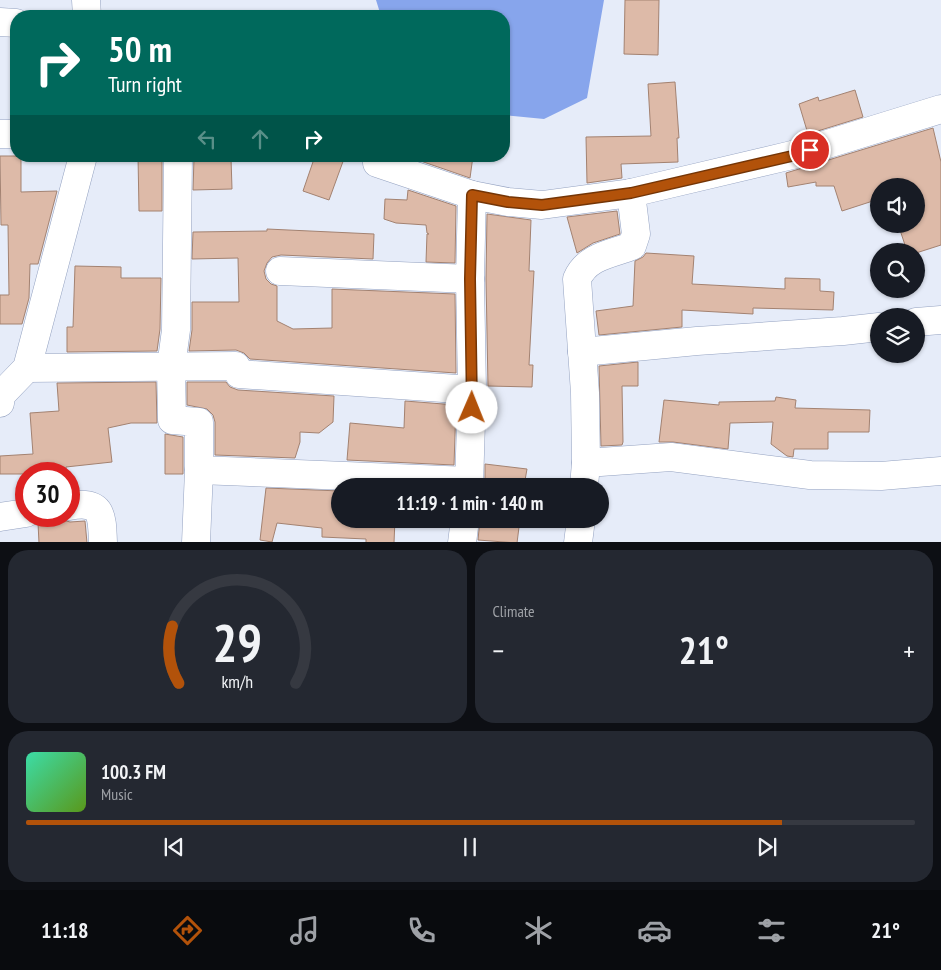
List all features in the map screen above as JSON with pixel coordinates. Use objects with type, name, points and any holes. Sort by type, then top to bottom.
[{"type":"street","points":[[377,163],[472,195],[508,202],[542,205],[631,193],[792,156],[941,109]]},
{"type":"street","points":[[0,398],[28,368],[82,162]]},
{"type":"street","points":[[178,162],[176,330],[171,366],[172,420],[199,422],[196,542]]},
{"type":"street","points":[[631,193],[636,234],[632,246],[596,258],[581,269],[577,279],[585,393],[585,474],[671,457],[810,475],[881,476],[941,471]]},
{"type":"street","points":[[469,478],[472,390],[470,279],[472,195]]},
{"type":"street","points":[[280,271],[470,279]]},
{"type":"street","points":[[925,321],[941,320]]},
{"type":"street","points":[[582,352],[870,328]]},
{"type":"street","points":[[28,368],[236,366],[239,374],[472,390]]},
{"type":"street","points":[[199,470],[353,478]]},
{"type":"street","points":[[80,504],[96,507],[100,512],[103,542]]},
{"type":"street","points":[[0,517],[15,515]]},
{"type":"street","points":[[462,542],[464,528]]},
{"type":"street","points":[[578,542],[580,528]]},
{"type":"water","points":[[376,0],[604,0],[587,98],[544,119],[510,116],[510,10],[379,10]]},
{"type":"building","points":[[625,0],[659,0],[658,55],[624,54]]},
{"type":"building","points":[[675,82],[679,138],[677,138],[678,162],[621,164],[622,178],[587,183],[586,137],[651,136],[648,84]]},
{"type":"building","points":[[855,90],[863,117],[808,134],[799,104],[818,97],[819,101]]},
{"type":"building","points":[[933,128],[941,162],[941,245],[925,250],[925,243],[904,243],[901,233],[925,233],[925,178],[870,178],[870,202],[842,211],[834,186],[816,186],[816,182],[788,187],[786,173]]},
{"type":"building","points":[[0,156],[10,156],[10,162],[21,162],[21,192],[57,191],[38,264],[30,264],[29,298],[22,324],[0,324],[0,295],[9,295],[8,225],[1,225]]},
{"type":"building","points":[[138,162],[162,162],[162,211],[139,211]]},
{"type":"building","points":[[194,162],[231,162],[232,189],[193,190]]},
{"type":"building","points":[[313,162],[343,162],[329,200],[303,191]]},
{"type":"building","points":[[424,162],[472,162],[470,178]]},
{"type":"building","points":[[408,190],[456,206],[455,263],[426,262],[427,234],[429,234],[427,233],[426,225],[396,223],[384,219],[385,199],[407,200]]},
{"type":"building","points":[[617,211],[620,234],[593,243],[577,253],[567,217]]},
{"type":"building","points":[[487,214],[531,220],[529,271],[534,271],[529,365],[533,365],[532,387],[488,386]]},
{"type":"building","points":[[267,229],[374,234],[373,259],[281,255],[272,257],[264,271],[266,279],[271,284],[277,286],[277,321],[293,329],[332,328],[332,289],[455,294],[456,373],[250,359],[244,353],[236,350],[189,351],[192,330],[192,302],[239,302],[238,258],[192,259],[193,232],[267,231]]},
{"type":"building","points":[[646,253],[694,256],[692,284],[785,289],[785,278],[820,279],[820,291],[834,292],[833,310],[753,308],[753,314],[682,310],[682,327],[599,335],[596,311],[633,306],[635,261]]},
{"type":"building","points":[[75,266],[121,267],[121,278],[161,278],[160,329],[157,351],[67,352],[67,327],[73,327]]},
{"type":"building","points":[[638,362],[638,386],[622,386],[622,445],[601,446],[599,366]]},
{"type":"building","points":[[156,382],[157,423],[131,423],[108,428],[112,462],[80,465],[80,462],[15,462],[15,474],[0,474],[0,456],[33,454],[30,413],[59,411],[57,383]]},
{"type":"building","points":[[187,382],[226,382],[230,387],[238,390],[334,396],[333,422],[319,433],[300,432],[300,442],[295,458],[215,455],[215,422],[213,415],[207,409],[187,405]]},
{"type":"building","points":[[776,397],[796,400],[795,408],[870,410],[869,432],[828,432],[828,449],[794,449],[793,457],[787,456],[771,444],[773,422],[730,423],[728,449],[659,442],[664,400],[719,405],[719,402],[775,401]]},
{"type":"building","points":[[405,401],[456,405],[454,465],[347,460],[350,423],[404,428]]},
{"type":"building","points":[[165,434],[183,437],[183,474],[165,474]]},
{"type":"building","points":[[485,464],[527,469],[525,478],[485,478]]},
{"type":"building","points":[[266,488],[331,491],[331,528],[395,528],[394,542],[366,542],[366,539],[322,537],[322,528],[277,523],[272,542],[260,540]]},
{"type":"building","points":[[80,521],[85,521],[87,542],[39,542],[38,527],[80,527]]},
{"type":"building","points":[[479,528],[519,528],[517,542],[478,540]]},
{"type":"route","points":[[472,408],[470,279],[472,195],[508,202],[542,205],[631,193],[792,156],[810,150]]}]
